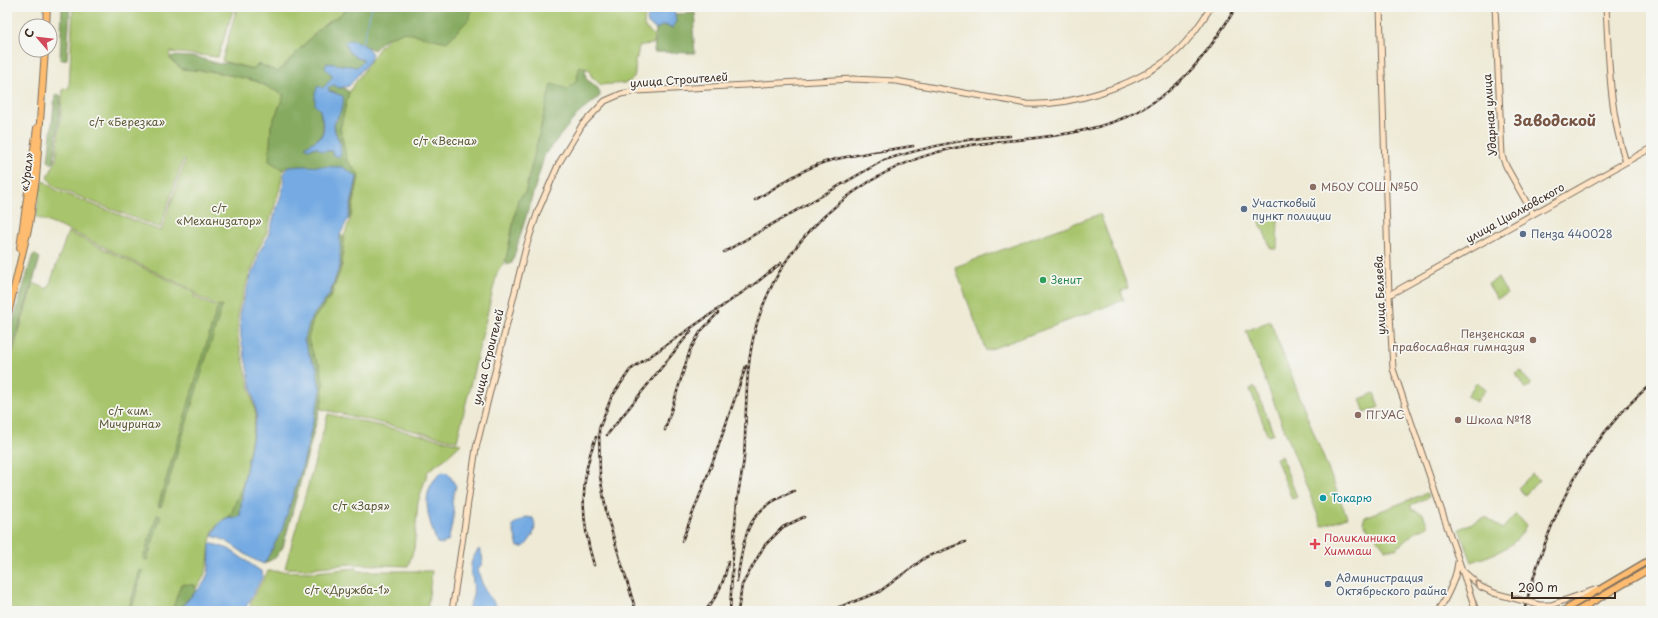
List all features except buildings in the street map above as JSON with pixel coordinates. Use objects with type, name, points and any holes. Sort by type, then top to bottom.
[{"type":"highway","points":[[42,18],[43,7]]},
{"type":"highway","points":[[46,18],[47,7]]},
{"type":"highway","name":"«Урал»","points":[[7,304],[18,258],[33,165],[41,58]]},
{"type":"highway","name":"«Урал»","points":[[7,318],[29,225],[36,184],[40,148],[45,58]]},
{"type":"main road","name":"улица Строителей","points":[[452,611],[476,448],[526,247],[538,211],[559,163],[582,125],[606,101],[621,94],[637,92],[853,79],[896,81],[1027,104],[1048,104],[1104,90],[1146,74],[1169,58],[1185,43],[1211,7]]},
{"type":"main road","name":"улица Беляева","points":[[1380,7],[1389,295],[1393,369],[1476,610]]},
{"type":"main road","name":"Ударная улица","points":[[1494,7],[1502,156],[1533,214]]},
{"type":"main road","points":[[1606,7],[1610,89],[1619,141],[1626,162]]},
{"type":"main road","name":"улица Циолковского","points":[[1389,295],[1651,148]]},
{"type":"main road","points":[[1439,611],[1456,573],[1458,559]]},
{"type":"main road","points":[[1563,611],[1651,559]]},
{"type":"main road","points":[[1632,579],[1633,572],[1638,567]]},
{"type":"main road","points":[[1577,611],[1651,568]]},
{"type":"main road","points":[[1462,570],[1481,587],[1494,593],[1539,605],[1552,605],[1605,586]]},
{"type":"green space","points":[[62,7],[70,7],[67,59],[60,60]]},
{"type":"green space","points":[[73,7],[234,7],[218,57],[170,52],[170,59],[182,69],[216,72],[256,81],[284,95],[271,126],[270,161],[283,170],[280,188],[265,237],[257,251],[255,262],[238,310],[238,338],[256,415],[238,512],[225,518],[217,525],[210,540],[209,558],[203,578],[194,591],[174,611],[7,611],[7,359],[12,356],[33,283],[48,289],[68,232],[194,292],[194,297],[214,306],[215,304],[196,296],[195,291],[70,231],[36,217],[40,187],[44,181],[56,190],[161,231],[185,161],[183,160],[160,228],[57,188],[47,178],[56,161],[63,89],[69,88]]},
{"type":"green space","points":[[237,7],[347,7],[340,15],[321,27],[278,72],[259,64],[253,69],[222,61]]},
{"type":"green space","points":[[347,7],[472,7],[470,18],[447,42],[403,32],[385,39],[374,50],[355,41],[347,47],[348,51],[357,58],[364,60],[357,67],[327,63],[325,68],[332,75],[332,78],[323,89],[315,93],[318,108],[320,110],[323,128],[322,132],[318,138],[306,147],[332,151],[340,140],[336,135],[334,124],[338,120],[336,92],[329,91],[328,87],[334,85],[339,88],[344,88],[349,92],[340,129],[347,160],[359,175],[351,217],[348,220],[354,194],[343,167],[288,167],[283,170],[269,161],[271,126],[284,95],[256,81],[216,72],[182,69],[170,59],[172,56],[197,57],[219,64],[227,63],[253,69],[259,64],[278,72],[321,27],[340,15]]},
{"type":"green space","name":"с/т «Весна»","points":[[418,7],[645,7],[644,27],[654,35],[653,44],[639,46],[637,58],[635,58],[635,75],[632,80],[624,83],[601,85],[591,76],[590,70],[580,67],[576,81],[568,90],[525,193],[518,199],[506,260],[497,273],[457,441],[321,409],[323,383],[320,365],[314,357],[308,339],[313,320],[331,296],[342,265],[344,236],[351,217],[359,175],[347,160],[340,128],[349,92],[380,47]]},
{"type":"green space","points":[[695,13],[696,22],[693,29],[695,53],[654,52],[656,29],[663,25],[672,28],[676,21],[675,14]]},
{"type":"green space","points":[[580,66],[585,68],[586,79],[594,84],[599,90],[600,96],[577,115],[545,154],[512,263],[507,265],[506,260],[518,199],[525,193],[551,84],[568,89],[576,81]]},
{"type":"green space","points":[[58,94],[61,96],[54,162],[52,164],[48,161],[55,96]]},
{"type":"green space","name":"Зенит","points":[[1100,214],[1128,288],[1121,291],[1124,300],[986,351],[955,267]]},
{"type":"green space","points":[[1262,218],[1278,219],[1277,249],[1271,249],[1259,220]]},
{"type":"green space","points":[[340,235],[344,236],[342,265],[331,296],[313,320],[308,339],[314,357],[320,365],[323,383],[323,397],[283,547],[276,557],[264,564],[282,530],[303,464],[319,399],[320,390],[317,367],[309,355],[305,337],[308,324],[329,295],[335,281],[339,258]]},
{"type":"green space","points":[[34,254],[40,258],[11,354],[7,355],[7,343]]},
{"type":"green space","points":[[1498,278],[1507,294],[1497,299],[1488,284]]},
{"type":"green space","points":[[218,305],[222,306],[161,507],[158,506]]},
{"type":"green space","points":[[1270,321],[1347,517],[1322,526],[1246,331]]},
{"type":"green space","points":[[1521,371],[1531,385],[1525,389],[1516,374]]},
{"type":"green space","points":[[1477,382],[1486,389],[1476,402],[1467,396]]},
{"type":"green space","points":[[1255,387],[1274,434],[1268,436],[1250,389]]},
{"type":"green space","points":[[1374,393],[1379,407],[1365,413],[1360,399]]},
{"type":"green space","name":"с/т «Заря»","points":[[328,414],[461,444],[446,458],[428,471],[418,502],[414,549],[408,566],[352,564],[318,567],[312,569],[285,568]]},
{"type":"green space","points":[[1281,456],[1297,497],[1292,499],[1276,458]]},
{"type":"green space","points":[[1532,474],[1539,480],[1525,495],[1518,488]]},
{"type":"green space","points":[[244,480],[240,515],[236,518],[226,518],[232,512]]},
{"type":"green space","points":[[1427,493],[1429,497],[1411,505],[1411,509],[1423,514],[1428,526],[1415,532],[1396,549],[1385,549],[1363,522],[1365,517]]},
{"type":"green space","points":[[1516,514],[1526,525],[1517,539],[1504,549],[1472,562],[1459,529],[1483,518],[1488,518],[1502,529]]},
{"type":"green space","points":[[157,515],[161,516],[147,560],[143,559]]},
{"type":"green space","name":"с/т «Дружба-1»","points":[[357,568],[357,571],[432,571],[427,611],[250,611],[251,601],[268,571],[314,572]]},
{"type":"green space","points":[[140,570],[143,571],[131,611],[128,611]]},
{"type":"green space","points":[[181,584],[195,585],[196,591],[184,603],[181,611],[172,611]]},
{"type":"water","points":[[648,7],[674,8],[676,21],[672,28],[664,25],[656,29],[648,24],[647,18],[650,14]]},
{"type":"water","points":[[349,40],[362,44],[368,48],[372,54],[370,60],[349,86],[339,88],[334,85],[328,87],[329,91],[343,96],[341,110],[334,123],[341,148],[340,157],[333,155],[332,151],[322,151],[316,147],[309,149],[305,147],[321,137],[324,129],[320,110],[315,105],[315,93],[318,86],[323,88],[332,78],[332,75],[325,68],[327,63],[357,67],[364,60],[357,58],[348,51],[345,42]]},
{"type":"water","points":[[288,167],[343,167],[357,177],[348,219],[340,235],[340,265],[329,295],[311,318],[304,340],[311,359],[317,367],[320,390],[319,399],[303,464],[282,530],[264,564],[251,558],[226,541],[212,536],[221,522],[228,518],[236,518],[240,515],[244,480],[257,415],[241,338],[240,310],[252,273],[257,263],[259,252],[267,239],[283,189],[284,174]]},
{"type":"water","points":[[442,472],[448,473],[456,486],[452,501],[454,515],[448,541],[442,544],[437,543],[428,515],[427,496],[435,479]]},
{"type":"water","points":[[526,517],[533,518],[535,526],[533,534],[524,547],[518,547],[512,525]]},
{"type":"water","points":[[210,543],[229,549],[262,572],[263,576],[244,611],[181,611],[186,602],[205,581],[209,567]]},
{"type":"water","points":[[479,549],[483,560],[478,570],[483,586],[498,611],[468,610],[473,595],[471,566],[474,556]]},
{"type":"waterway","points":[[362,44],[372,7]]},
{"type":"railway","points":[[730,611],[733,549],[737,505],[744,458],[748,373],[753,340],[757,323],[771,289],[789,257],[812,229],[838,204],[868,182],[901,165],[935,153],[971,145],[1050,136],[1088,129],[1107,124],[1145,108],[1161,97],[1190,71],[1214,41],[1236,7]]},
{"type":"railway","points":[[724,252],[884,160],[946,144],[978,138],[1010,136]]},
{"type":"railway","points":[[755,200],[816,165],[836,159],[913,146]]},
{"type":"railway","points":[[636,611],[607,516],[600,476],[599,429],[611,398],[630,370],[756,283],[781,263]]},
{"type":"railway","points":[[665,430],[690,350],[701,331],[718,313]]},
{"type":"railway","points":[[607,435],[691,331]]},
{"type":"railway","points":[[682,541],[715,456],[746,366]]},
{"type":"railway","points":[[1524,611],[1544,546],[1570,487],[1586,459],[1604,433],[1626,408],[1651,384]]},
{"type":"railway","points":[[594,565],[586,533],[584,517],[584,485],[590,453],[596,437]]},
{"type":"railway","points":[[737,581],[745,537],[756,516],[765,507],[778,498],[794,491]]},
{"type":"railway","points":[[738,611],[742,585],[764,546],[783,527],[804,517]]},
{"type":"railway","points":[[829,611],[879,592],[926,557],[965,542]]},
{"type":"railway","points":[[705,611],[720,588],[725,576],[728,562]]},
{"type":"place","name":"МБОУ СОШ №50","points":[[1313,187]]},
{"type":"place","name":"Участковый пункт полиции","points":[[1244,209]]},
{"type":"place","name":"Пенза 440028","points":[[1523,234]]},
{"type":"place","name":"Зенит","points":[[1043,280]]},
{"type":"place","name":"Пензенская православная гимназия","points":[[1533,340]]},
{"type":"place","name":"ПГУАС","points":[[1358,415]]},
{"type":"place","name":"Школа №18","points":[[1458,420]]},
{"type":"place","name":"Токарю","points":[[1323,498]]},
{"type":"place","name":"Поликлиника Химмаш","points":[[1315,544]]},
{"type":"place","name":"Администрация Октябрьского райна","points":[[1328,584]]},
{"type":"district","name":"Заводской","points":[[1555,121]]},
{"type":"park label","name":"с/т «Березка»","points":[[127,122]]},
{"type":"park label","name":"с/т «Механизатор»","points":[[219,214]]},
{"type":"park label","name":"с/т «им. Мичурина»","points":[[130,417]]}]
